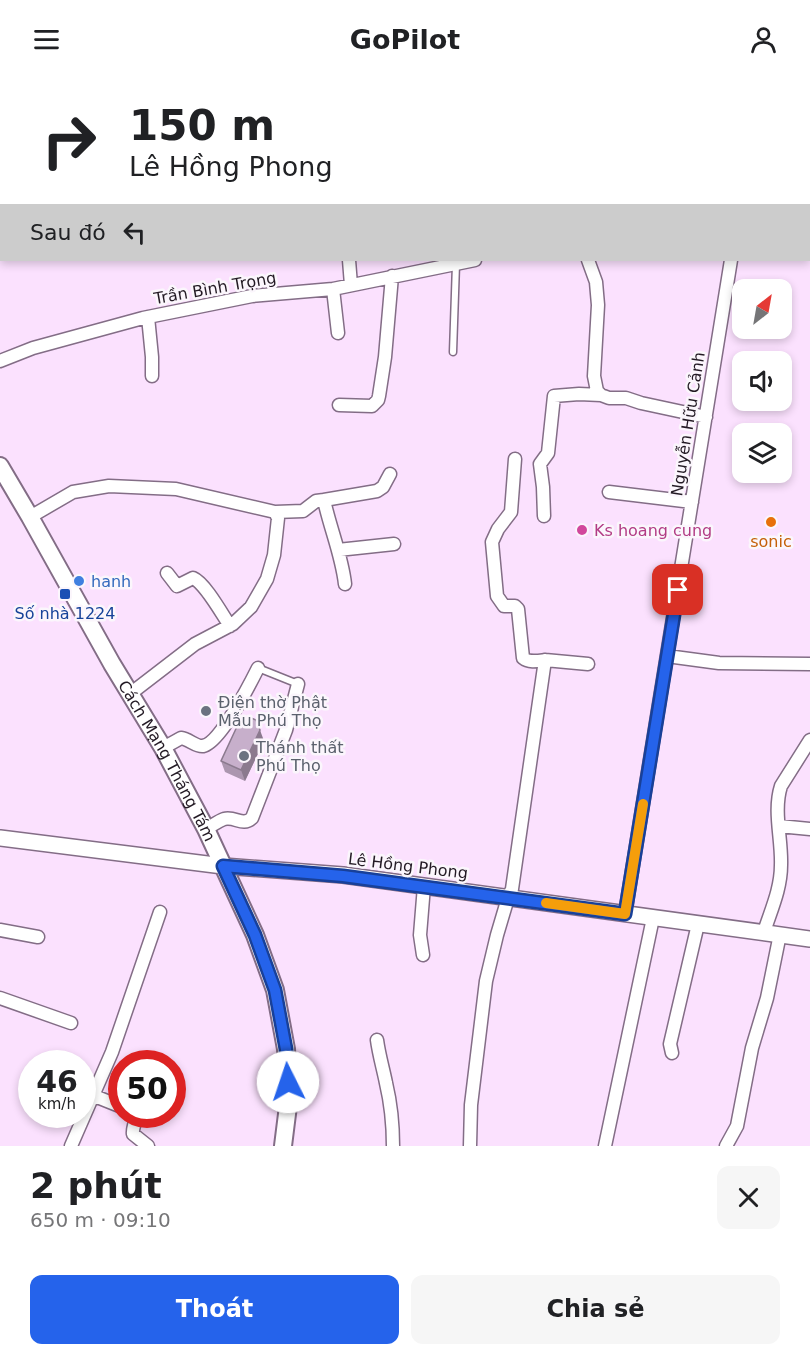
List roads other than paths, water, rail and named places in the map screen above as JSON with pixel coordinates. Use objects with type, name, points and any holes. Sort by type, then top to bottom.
[{"type":"main road","name":"Cách Mạng Tháng Tám","points":[[0,466],[4,483],[30,517],[112,664],[163,748],[206,829],[255,935],[275,990],[286,1049],[289,1098],[284,1146]]},
{"type":"street","points":[[349,261],[351,285]]},
{"type":"street","name":"Trần Bình Trọng","points":[[0,361],[33,348],[148,317],[252,296],[333,289],[440,263],[456,264],[470,261]]},
{"type":"street","points":[[588,261],[596,282],[598,306],[594,376],[597,391],[601,395]]},
{"type":"street","name":"Nguyễn Hữu Cảnh","points":[[625,914],[731,261]]},
{"type":"street","points":[[339,405],[372,406],[378,400],[385,357],[392,276]]},
{"type":"street","points":[[333,289],[338,333]]},
{"type":"street","points":[[148,317],[152,376]]},
{"type":"street","points":[[544,516],[540,464],[548,453],[554,396],[579,394],[626,398],[706,417]]},
{"type":"street","points":[[515,459],[511,512],[498,529],[492,542],[497,596],[504,606],[515,606],[518,609],[525,659],[588,664]]},
{"type":"street","points":[[30,517],[73,492],[108,486],[176,489],[275,512],[303,511],[316,501],[377,491],[383,487],[390,474]]},
{"type":"street","points":[[609,492],[692,502]]},
{"type":"street","points":[[324,500],[343,567],[345,584]]},
{"type":"street","points":[[130,694],[195,644],[230,626],[251,607],[267,579],[274,555],[278,518],[275,512]]},
{"type":"street","points":[[338,550],[394,544]]},
{"type":"street","points":[[167,573],[177,586],[193,578],[197,580],[230,626]]},
{"type":"street","points":[[667,657],[719,663],[810,664]]},
{"type":"street","points":[[470,1146],[471,1105],[486,981],[512,889],[545,660]]},
{"type":"street","points":[[163,748],[181,738],[200,746],[207,745],[237,707],[258,668]]},
{"type":"street","points":[[206,829],[224,819],[236,819],[244,823],[252,818],[286,730],[298,684]]},
{"type":"street","points":[[764,932],[780,883],[782,863],[778,801],[781,786],[810,740]]},
{"type":"street","points":[[779,826],[810,830]]},
{"type":"street","name":"Lê Hồng Phong","points":[[0,838],[223,866],[343,876],[424,886],[810,939]]},
{"type":"street","points":[[423,955],[420,934],[424,886]]},
{"type":"street","points":[[96,1086],[112,1052],[160,912]]},
{"type":"street","points":[[605,1146],[653,918]]},
{"type":"street","points":[[672,1053],[670,1044],[698,924]]},
{"type":"street","points":[[0,930],[38,937]]},
{"type":"street","points":[[726,1146],[737,1126],[752,1048],[767,998],[780,934]]},
{"type":"street","points":[[0,998],[71,1023]]},
{"type":"street","points":[[377,1040],[391,1116],[393,1146]]},
{"type":"street","points":[[71,1146],[78,1128]]},
{"type":"street","points":[[132,1128],[134,1134],[148,1146]]},
{"type":"lane","points":[[453,352],[456,264]]},
{"type":"lane","points":[[258,668],[298,684]]},
{"type":"place","name":"sonic","points":[[771,522]]},
{"type":"place","name":"Ks hoang cung","points":[[582,530]]},
{"type":"place","name":"hanh","points":[[79,581]]},
{"type":"place","name":"Số nhà 1224","points":[[65,594]]},
{"type":"place","name":"Điện thờ Phật Mẫu Phú Thọ","points":[[206,711]]},
{"type":"place","name":"Thánh thất Phú Thọ","points":[[244,756]]}]
